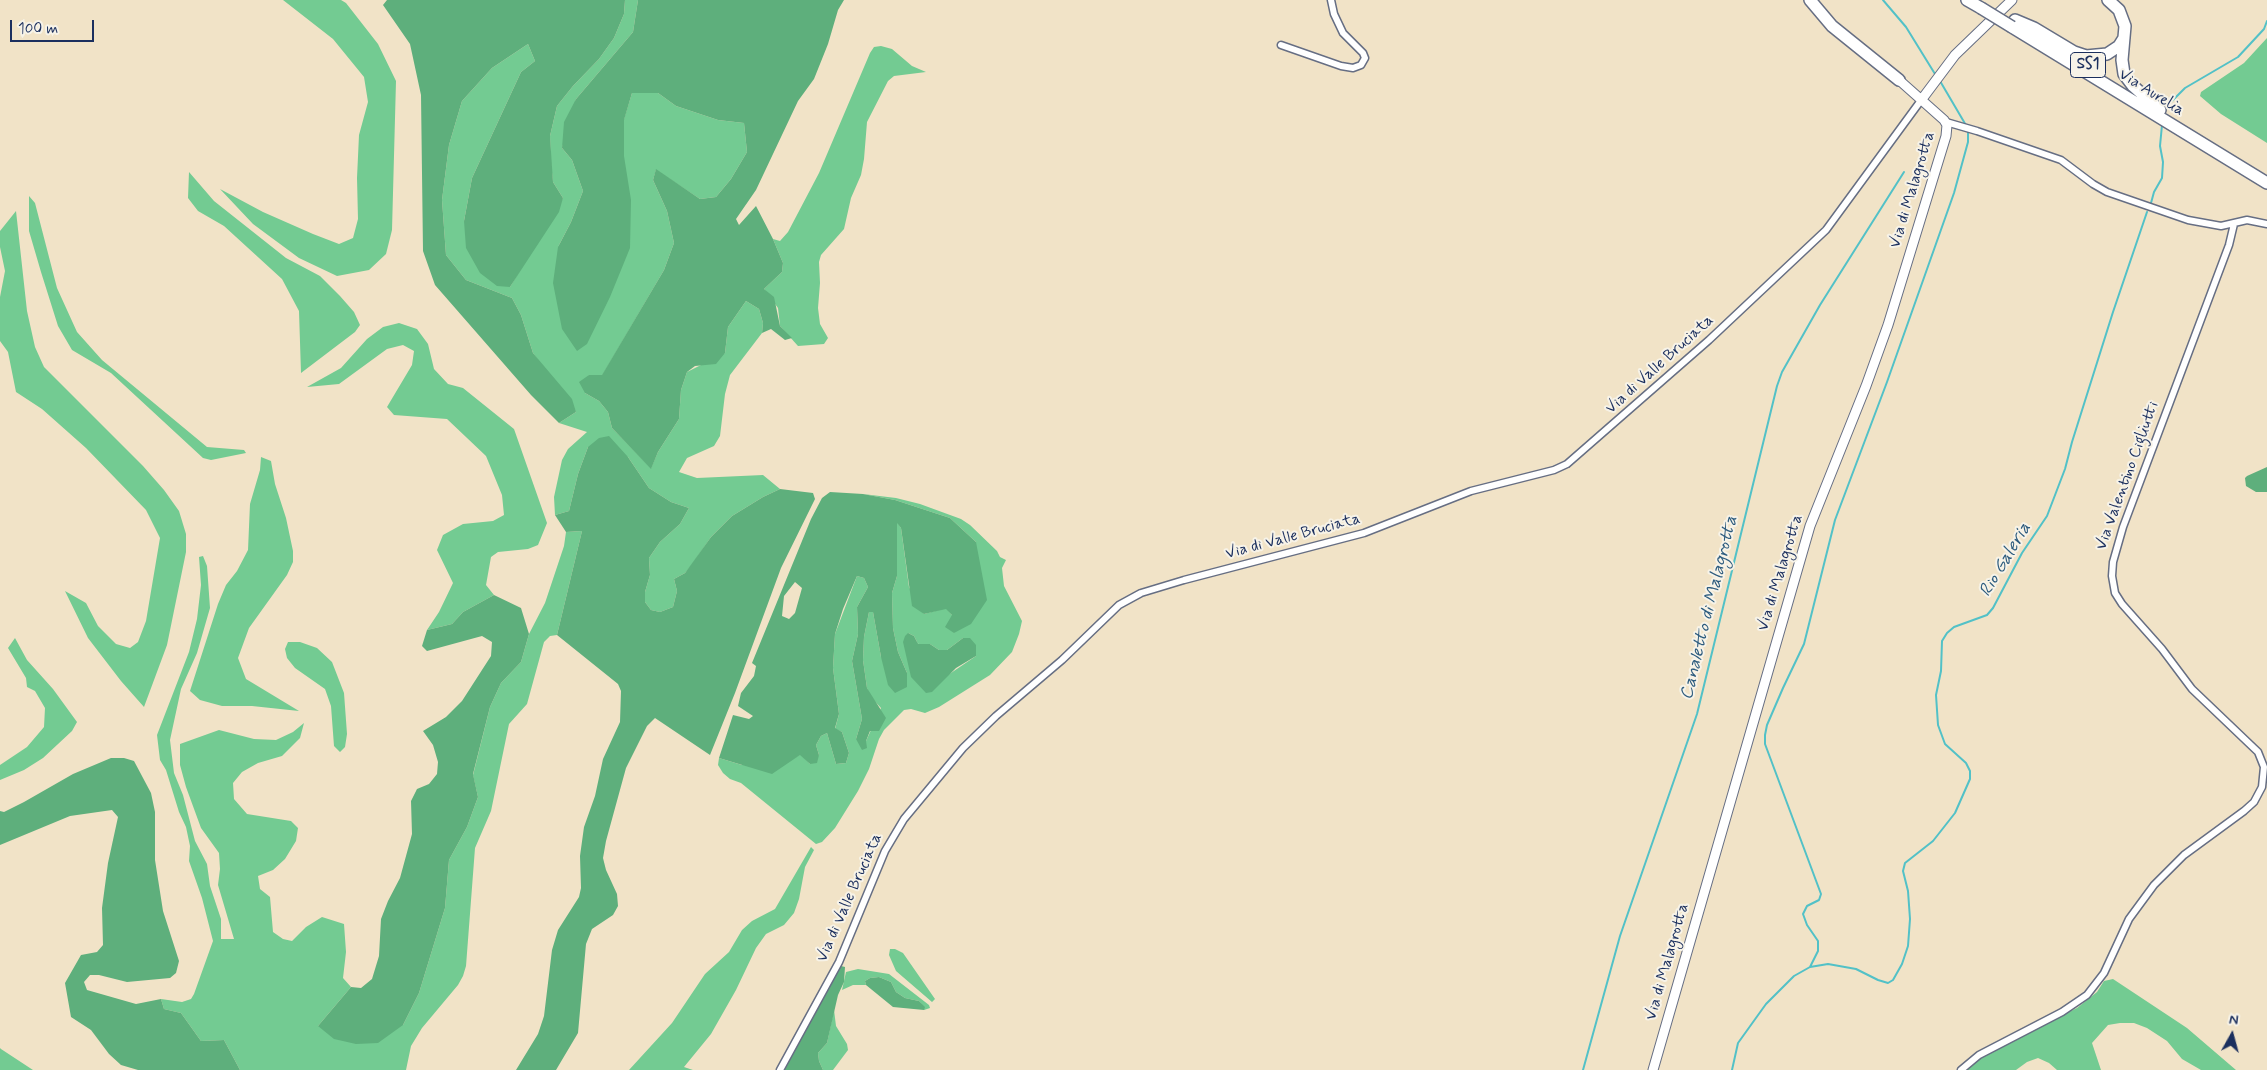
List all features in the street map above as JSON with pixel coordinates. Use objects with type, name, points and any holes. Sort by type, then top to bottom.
[{"type":"highway","points":[[1810,0],[1832,26],[1899,80]]},
{"type":"highway","name":"Via Aurelia","points":[[1967,0],[1983,4],[2148,110],[2267,175]]},
{"type":"highway","points":[[2108,0],[2117,7],[2123,17],[2125,34],[2122,65],[2124,74],[2130,84],[2160,110]]},
{"type":"highway","points":[[2013,24],[2034,28],[2074,52],[2086,56],[2098,56],[2112,51],[2119,46],[2125,34]]},
{"type":"highway","name":"Via Aurelia","points":[[2013,24],[2160,110],[2267,183]]},
{"type":"main road","points":[[1922,99],[1955,56],[2012,0]]},
{"type":"main road","name":"Via di Malagrotta","points":[[1653,1070],[1801,555],[1818,503],[1866,386],[1888,325],[1946,136],[1946,122],[1899,80]]},
{"type":"street","points":[[1281,44],[1339,66],[1353,68],[1362,64],[1365,58],[1363,51],[1343,33],[1334,14],[1331,0]]},
{"type":"street","name":"Via di Valle Bruciata","points":[[780,1070],[838,962],[881,859],[894,833],[908,812],[964,748],[996,716],[1062,660],[1120,604],[1141,594],[1184,580],[1364,533],[1470,491],[1554,470],[1567,464],[1709,340],[1826,230],[1922,99]]},
{"type":"street","points":[[1946,122],[1977,130],[2061,160],[2093,184],[2163,212],[2205,224],[2224,226],[2247,220],[2267,224]]},
{"type":"street","name":"Via Valentino Cigliutti","points":[[1961,1070],[1979,1055],[2062,1012],[2087,995],[2104,973],[2129,919],[2154,885],[2184,855],[2254,802],[2262,787],[2264,770],[2260,755],[2196,693],[2165,653],[2125,608],[2115,593],[2112,576],[2113,562],[2123,527],[2229,245],[2234,224]]},
{"type":"green space","points":[[283,0],[341,0],[346,3],[378,44],[396,81],[392,230],[386,254],[369,270],[337,276],[299,258],[253,224],[220,189],[263,212],[339,244],[353,238],[358,219],[359,135],[368,102],[364,77],[333,39]]},
{"type":"green space","points":[[387,0],[625,0],[624,14],[614,38],[599,59],[557,106],[550,136],[553,182],[563,198],[559,212],[510,287],[497,286],[480,273],[466,248],[464,221],[472,178],[521,72],[535,61],[528,44],[492,68],[462,101],[449,145],[442,200],[446,255],[466,280],[512,298],[521,315],[533,353],[572,399],[576,412],[559,423],[531,395],[435,285],[423,251],[421,95],[410,44],[383,5]]},
{"type":"green space","points":[[625,0],[638,0],[633,32],[576,99],[562,148],[572,160],[583,191],[571,222],[558,247],[624,156],[624,119],[632,93],[658,93],[676,106],[718,120],[744,123],[747,152],[731,179],[716,197],[700,199],[656,170],[653,180],[667,211],[674,243],[664,270],[602,376],[589,375],[585,393],[599,401],[608,412],[612,428],[651,468],[658,452],[679,419],[681,390],[687,372],[725,353],[728,327],[746,301],[759,309],[763,323],[762,333],[730,375],[725,394],[720,436],[714,446],[687,458],[679,472],[697,478],[763,475],[780,489],[732,516],[711,537],[685,573],[674,579],[677,591],[673,607],[660,612],[651,610],[645,602],[645,592],[650,575],[649,558],[660,542],[680,524],[689,508],[671,502],[649,488],[628,457],[588,447],[578,474],[569,511],[555,515],[554,497],[562,460],[568,449],[587,432],[559,423],[576,412],[533,353],[521,315],[512,298],[466,280],[446,255],[442,200],[449,145],[462,101],[492,68],[528,44],[535,61],[521,72],[472,178],[464,221],[510,287],[563,198],[553,182],[551,163],[550,136],[557,106],[599,59],[614,38],[624,14]]},
{"type":"green space","points":[[638,0],[844,0],[838,10],[828,44],[814,79],[798,101],[756,190],[736,219],[739,225],[756,206],[773,239],[783,263],[782,272],[764,289],[774,297],[780,326],[792,338],[785,340],[771,329],[762,333],[763,323],[759,309],[746,301],[728,327],[725,353],[716,364],[695,366],[687,372],[681,390],[679,419],[658,452],[651,469],[612,428],[608,412],[599,401],[585,393],[579,382],[589,375],[602,375],[664,270],[674,243],[667,211],[653,180],[656,169],[700,199],[716,197],[731,179],[747,152],[744,123],[718,120],[676,106],[658,93],[632,93],[624,120],[624,156],[631,200],[630,248],[610,297],[587,344],[577,351],[562,329],[553,283],[558,247],[571,222],[583,191],[572,160],[562,148],[564,122],[576,99],[633,32]]},
{"type":"green space","points":[[2267,38],[2267,143],[2221,114],[2200,96],[2201,92],[2244,63]]},
{"type":"green space","points":[[881,46],[892,49],[912,66],[926,72],[894,76],[888,81],[867,122],[861,175],[851,198],[844,229],[821,255],[819,262],[818,308],[820,324],[828,338],[824,344],[798,346],[780,326],[778,308],[764,289],[782,272],[783,263],[773,239],[780,241],[788,232],[819,173],[870,53],[874,47]]},
{"type":"green space","points":[[189,172],[214,201],[286,258],[320,276],[354,312],[360,325],[355,332],[301,373],[299,311],[282,279],[224,226],[198,211],[188,198]]},
{"type":"green space","points":[[29,196],[35,203],[57,288],[77,332],[102,360],[207,447],[244,450],[246,453],[211,460],[203,458],[111,373],[72,350],[58,326],[29,231]]},
{"type":"green space","points":[[16,211],[27,311],[35,347],[44,367],[143,466],[164,490],[179,511],[186,534],[186,552],[167,645],[144,707],[88,638],[65,591],[86,603],[98,626],[116,644],[130,648],[138,642],[146,621],[160,538],[146,510],[86,448],[42,409],[16,392],[8,352],[0,341],[0,297],[5,271],[0,247],[0,231]]},
{"type":"green space","points":[[399,323],[417,329],[428,344],[434,369],[448,384],[463,388],[514,429],[547,523],[538,545],[528,549],[498,552],[491,557],[486,585],[494,595],[463,612],[452,624],[427,630],[439,612],[453,583],[437,550],[443,535],[463,524],[493,521],[504,515],[502,495],[486,456],[447,419],[394,415],[387,407],[412,365],[414,351],[403,345],[387,349],[339,384],[307,387],[341,368],[367,339],[383,327]]},
{"type":"green space","points":[[609,436],[628,457],[649,488],[671,502],[689,508],[680,524],[660,542],[649,558],[650,575],[645,592],[645,602],[651,610],[660,612],[673,607],[677,591],[674,579],[685,573],[711,537],[732,516],[780,489],[813,493],[815,499],[781,568],[710,755],[655,718],[647,726],[626,768],[606,841],[603,858],[606,870],[617,894],[618,906],[613,915],[592,929],[586,944],[578,1033],[556,1070],[516,1070],[538,1034],[544,1016],[552,950],[558,930],[579,897],[581,888],[580,856],[584,827],[595,796],[603,759],[620,722],[621,691],[618,684],[557,635],[582,531],[566,532],[555,515],[569,511],[578,474],[588,447],[599,438]]},
{"type":"green space","points":[[261,457],[271,461],[275,484],[286,518],[293,551],[293,562],[287,575],[249,628],[238,658],[246,679],[299,711],[252,706],[222,706],[200,700],[190,691],[218,604],[226,585],[237,571],[248,550],[250,504],[260,470]]},
{"type":"green space","points":[[2267,467],[2267,492],[2256,492],[2246,486],[2245,478],[2247,476]]},
{"type":"green space","points":[[830,492],[863,494],[895,500],[950,518],[976,542],[987,600],[971,624],[954,633],[945,627],[952,615],[946,609],[924,614],[912,606],[901,528],[897,523],[897,576],[892,593],[893,628],[898,652],[907,673],[907,687],[895,693],[888,685],[873,612],[869,612],[864,637],[863,660],[867,688],[886,718],[879,731],[870,731],[866,741],[867,748],[862,750],[856,739],[862,719],[852,661],[858,634],[857,607],[868,587],[864,578],[857,576],[835,634],[833,668],[839,714],[835,728],[842,732],[849,753],[846,763],[836,764],[827,733],[821,736],[816,745],[819,755],[817,763],[810,764],[800,755],[772,774],[719,758],[733,715],[749,719],[753,716],[738,706],[741,693],[754,676],[756,666],[752,663],[811,519],[822,498]],"holes":[[[795,582],[802,588],[795,613],[789,619],[782,616],[784,596]]]},
{"type":"green space","points":[[863,494],[896,498],[920,504],[961,519],[970,525],[997,551],[1000,557],[1006,560],[1002,568],[1004,586],[1022,621],[1012,652],[990,675],[939,707],[925,713],[911,709],[904,710],[884,730],[858,791],[835,828],[822,842],[816,844],[741,783],[730,779],[723,773],[718,765],[719,758],[742,765],[789,761],[801,754],[810,764],[819,755],[816,745],[821,736],[827,733],[836,764],[846,763],[849,753],[842,732],[835,729],[839,714],[833,668],[835,634],[857,576],[864,578],[868,587],[857,607],[858,634],[852,661],[862,719],[856,739],[866,741],[881,708],[870,696],[867,688],[863,660],[864,637],[869,612],[873,612],[881,657],[907,673],[898,652],[893,628],[892,593],[897,576],[897,522],[901,528],[909,587],[924,614],[946,608],[952,615],[954,633],[976,542],[950,518],[895,500]],"holes":[[[908,633],[914,636],[917,643]],[[963,638],[976,656],[948,675],[918,644],[930,644],[939,650],[947,650]]]},
{"type":"green space","points":[[582,531],[557,635],[550,636],[544,642],[527,704],[509,724],[491,811],[475,848],[466,966],[463,976],[458,985],[422,1028],[411,1046],[406,1070],[240,1070],[224,1040],[201,1041],[181,1013],[164,1009],[161,999],[182,1002],[191,999],[213,941],[202,898],[189,861],[190,846],[186,827],[179,812],[166,770],[160,760],[157,735],[189,652],[197,619],[201,585],[199,557],[203,556],[207,566],[210,608],[197,653],[181,689],[170,740],[174,773],[183,795],[195,841],[207,864],[210,886],[221,919],[221,939],[234,939],[218,885],[219,853],[201,828],[186,787],[180,765],[180,744],[219,730],[254,739],[276,740],[293,732],[304,723],[300,738],[282,756],[258,763],[242,772],[233,783],[234,799],[247,814],[291,821],[298,828],[296,841],[285,859],[273,870],[258,876],[260,889],[270,897],[273,932],[283,939],[292,941],[306,927],[322,917],[344,924],[346,952],[343,978],[351,987],[318,1026],[403,1025],[419,993],[445,908],[449,860],[467,827],[478,797],[473,775],[490,707],[501,683],[521,662],[529,634],[545,603],[564,546],[566,532]]},
{"type":"green space","points":[[494,595],[521,608],[529,634],[521,662],[501,683],[490,707],[473,774],[478,797],[467,827],[449,860],[445,908],[419,993],[403,1025],[378,1043],[356,1044],[334,1039],[318,1026],[351,987],[361,988],[372,979],[379,956],[381,919],[400,878],[412,834],[411,801],[417,789],[429,784],[437,774],[438,762],[433,745],[423,731],[446,717],[462,701],[491,656],[492,642],[482,636],[427,651],[422,646],[427,630],[452,624],[463,612]]},
{"type":"green space","points":[[908,633],[914,636],[918,644],[930,644],[939,650],[947,650],[963,638],[970,638],[976,645],[976,656],[956,668],[932,692],[926,693],[911,677],[903,642]]},
{"type":"green space","points":[[15,638],[27,660],[53,689],[77,722],[72,731],[43,758],[24,770],[0,780],[0,765],[27,747],[44,727],[45,708],[35,691],[27,687],[26,678],[8,648]]},
{"type":"green space","points":[[288,642],[300,642],[317,648],[332,662],[344,693],[347,734],[345,747],[340,752],[334,746],[331,706],[325,689],[295,668],[287,658],[285,649]]},
{"type":"green space","points":[[111,758],[124,758],[134,761],[151,793],[155,812],[155,860],[163,911],[179,961],[176,973],[170,978],[127,982],[99,975],[90,975],[84,982],[87,990],[136,1004],[161,999],[164,1009],[181,1013],[201,1041],[224,1040],[240,1070],[138,1070],[121,1065],[109,1054],[91,1030],[71,1017],[65,983],[81,955],[97,952],[103,945],[102,908],[108,863],[118,817],[112,810],[70,816],[0,845],[0,811],[4,812],[73,774]]},
{"type":"green space","points":[[811,847],[814,850],[805,867],[799,899],[794,913],[784,925],[766,934],[756,948],[736,990],[711,1034],[684,1067],[693,1070],[629,1070],[672,1023],[705,974],[729,952],[742,930],[752,921],[775,909]]},
{"type":"green space","points":[[890,949],[903,953],[935,999],[932,1002],[896,971],[889,955]]},
{"type":"green space","points":[[841,966],[845,967],[844,982],[838,995],[827,1043],[818,1053],[823,1070],[784,1070]]},
{"type":"green space","points":[[858,969],[889,974],[929,1005],[930,1008],[924,1010],[919,1001],[905,998],[896,992],[891,982],[879,977],[870,978],[865,981],[866,985],[853,985],[842,990],[846,972]]},
{"type":"green space","points":[[879,977],[891,982],[896,992],[905,998],[919,1001],[925,1007],[924,1010],[893,1007],[866,985],[865,981],[870,978]]},
{"type":"green space","points":[[2113,979],[2187,1028],[2236,1070],[2201,1070],[2182,1059],[2167,1041],[2147,1028],[2134,1023],[2120,1023],[2108,1025],[2092,1043],[2101,1070],[2057,1070],[2049,1063],[2038,1058],[2027,1062],[2016,1070],[1963,1070],[1989,1051],[2077,1008],[2097,992],[2104,981]]},
{"type":"green space","points":[[834,1010],[836,1026],[847,1044],[848,1050],[833,1070],[823,1070],[818,1053],[827,1043]]},
{"type":"green space","points":[[1,1049],[33,1070],[0,1070]]},
{"type":"waterway","points":[[1883,0],[1906,27],[1935,74]]},
{"type":"waterway","name":"Rio Galeria","points":[[2169,104],[2185,88],[2238,57],[2264,29],[2267,21]]},
{"type":"waterway","points":[[1940,81],[1967,127]]},
{"type":"waterway","name":"Rio Galeria","points":[[2151,203],[2154,192],[2162,178],[2163,162],[2160,146],[2162,125]]},
{"type":"waterway","points":[[1810,967],[1818,951],[1818,941],[1807,925],[1803,914],[1807,906],[1819,900],[1821,894],[1765,744],[1765,735],[1767,725],[1804,644],[1835,520],[1887,382],[1954,193],[1968,142],[1968,131]]},
{"type":"waterway","name":"Canaletto di Malagrotta","points":[[1583,1070],[1620,936],[1697,714],[1782,372],[1820,305],[1904,172]]},
{"type":"waterway","name":"Rio Galeria","points":[[1732,1070],[1738,1043],[1766,1004],[1794,976],[1810,967],[1828,964],[1856,969],[1888,983],[1893,980],[1902,964],[1908,946],[1910,919],[1908,891],[1903,871],[1905,863],[1933,841],[1955,813],[1970,779],[1970,771],[1966,763],[1945,744],[1938,725],[1936,695],[1941,671],[1942,641],[1954,627],[1987,615],[1993,608],[2022,553],[2047,516],[2065,469],[2113,312],[2147,212]]}]
